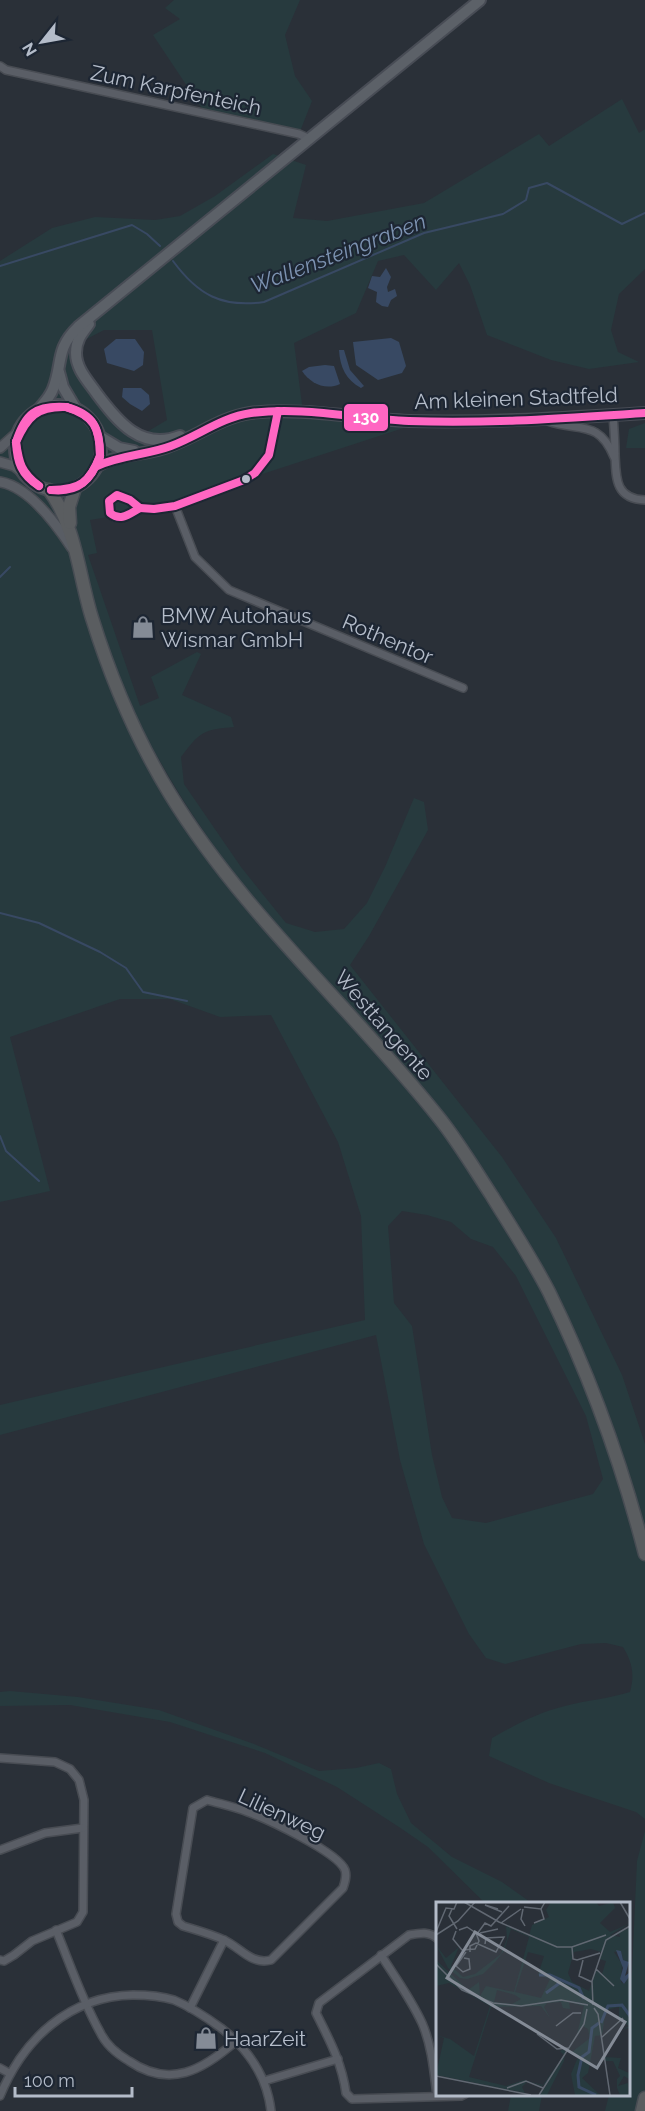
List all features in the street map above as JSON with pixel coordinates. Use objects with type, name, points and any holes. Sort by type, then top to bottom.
[{"type":"highway","name":"Westtangente","points":[[75,488],[69,507],[71,536],[96,629],[127,711],[165,785],[196,833],[255,909],[393,1062],[442,1121],[522,1245],[548,1291],[601,1412],[626,1482],[645,1554]]},
{"type":"highway","name":"Westtangente","points":[[49,490],[71,536]]},
{"type":"highway","points":[[642,2111],[645,2098]]},
{"type":"main road","points":[[0,448],[49,398],[65,343],[71,334],[480,0]]},
{"type":"main road","points":[[98,310],[79,338],[76,350],[77,360],[83,375],[117,420],[140,436],[160,440],[175,438],[199,427],[211,426]]},
{"type":"main road","points":[[60,358],[59,372],[63,387],[76,409],[91,420],[99,436],[100,456],[97,466]]},
{"type":"main road","points":[[39,410],[58,405],[76,409]]},
{"type":"main road","name":"Am kleinen Stadtfeld","points":[[211,426],[248,414],[278,411],[425,421],[645,413]]},
{"type":"main road","points":[[0,462],[14,466],[37,485],[49,490],[66,490],[75,488],[84,482],[97,466],[108,460],[172,446],[211,426]]},
{"type":"main road","points":[[18,432],[15,452],[22,472]]},
{"type":"main road","points":[[99,436],[119,448],[144,452]]},
{"type":"main road","points":[[0,482],[19,490],[54,521],[74,552]]},
{"type":"street","name":"Zum Karpfenteich","points":[[0,66],[6,70],[299,134],[310,139]]},
{"type":"street","points":[[140,508],[175,506],[244,480],[255,473],[269,455],[278,411]]},
{"type":"street","points":[[613,415],[618,482],[622,491],[631,498],[645,500]]},
{"type":"street","points":[[542,418],[598,433],[608,445],[616,462]]},
{"type":"street","name":"Rothentor","points":[[175,506],[195,557],[229,590],[463,688]]},
{"type":"street","points":[[0,1758],[55,1762],[70,1769],[79,1780],[84,1800],[83,1912],[77,1922],[32,1941],[4,1960],[0,1960]]},
{"type":"street","name":"Lilienweg","points":[[207,1800],[249,1812],[303,1838],[334,1858],[345,1871],[346,1880],[343,1888],[271,1960],[263,1962],[254,1960],[224,1940],[183,1926],[178,1922],[176,1914],[193,1808],[207,1800]]},
{"type":"street","points":[[0,1850],[45,1833],[83,1828]]},
{"type":"street","points":[[56,1930],[100,2034],[115,2052],[138,2068],[175,2076],[194,2071],[208,2064],[236,2041]]},
{"type":"street","points":[[436,1937],[423,1932],[409,1935],[319,2003],[316,2013],[338,2059],[344,2075],[346,2093],[352,2099],[461,2096]]},
{"type":"street","points":[[190,2008],[224,1940]]},
{"type":"street","points":[[381,1955],[423,2025],[431,2053],[436,2089]]},
{"type":"street","points":[[0,2096],[9,2073],[42,2031],[87,2004],[120,1995],[147,1995],[172,2000],[190,2008],[211,2020],[236,2041],[251,2056],[264,2081],[271,2111]]},
{"type":"street","points":[[264,2081],[338,2059]]},
{"type":"street","points":[[0,2068],[9,2073]]},
{"type":"green space","points":[[174,0],[300,0],[285,35],[295,76],[312,101],[299,134],[205,113],[153,35],[180,19],[165,8]]},
{"type":"green space","points":[[622,99],[639,133],[645,129],[645,269],[619,294],[611,330],[618,352],[639,362],[589,369],[551,360],[487,335],[470,285],[459,263],[436,290],[404,255],[378,261],[356,313],[294,343],[303,412],[425,421],[244,480],[175,506],[90,520],[97,553],[88,555],[140,706],[159,698],[151,677],[197,652],[201,654],[182,695],[231,717],[234,727],[208,731],[193,742],[181,757],[184,784],[241,867],[286,923],[315,932],[344,929],[367,903],[414,798],[424,802],[428,830],[369,936],[350,965],[502,1157],[556,1238],[622,1375],[645,1444],[645,1532],[619,1444],[589,1368],[544,1276],[493,1188],[434,1104],[402,1064],[269,917],[234,873],[187,805],[132,709],[129,710],[196,833],[393,1062],[480,1177],[575,1350],[645,1554],[645,1819],[636,1812],[549,1783],[489,1756],[492,1738],[527,1719],[573,1704],[630,1692],[632,1674],[629,1658],[623,1647],[606,1643],[581,1644],[505,1664],[486,1658],[469,1634],[424,1544],[400,1460],[376,1335],[0,1435],[0,1405],[365,1320],[361,1216],[338,1142],[271,1015],[220,1017],[170,999],[120,999],[10,1037],[50,1191],[0,1202],[0,261],[52,228],[95,217],[155,220],[180,216],[215,196],[273,154],[306,165],[293,218],[327,221],[424,203],[539,134],[549,146]],"holes":[[[104,330],[152,330],[167,420],[140,436],[83,375],[77,344]],[[402,1211],[451,1222],[471,1239],[493,1247],[516,1276],[586,1416],[603,1479],[593,1494],[486,1523],[452,1518],[442,1497],[432,1455],[412,1326],[394,1303],[388,1226]]]},
{"type":"green space","points":[[645,423],[645,448],[626,448],[629,429]]},
{"type":"green space","points":[[0,1692],[78,1697],[159,1710],[254,1744],[319,1771],[356,1768],[379,1763],[391,1769],[397,1794],[411,1823],[452,1857],[502,1882],[530,1902],[484,1902],[428,1847],[399,1827],[337,1787],[265,1753],[170,1722],[70,1705],[0,1706]]},
{"type":"green space","points":[[645,1831],[645,2098],[642,2111],[605,2111],[609,2096],[630,2096],[630,1984],[637,1861]]},
{"type":"green space","points":[[511,2096],[542,2096],[539,2111],[508,2111]]},
{"type":"water","points":[[386,268],[391,277],[387,287],[388,292],[395,289],[397,296],[391,300],[388,307],[376,302],[377,292],[368,288],[372,276],[380,277]]},
{"type":"water","points":[[391,338],[399,342],[406,366],[402,373],[378,380],[356,365],[353,342]]},
{"type":"water","points":[[116,339],[135,339],[144,352],[143,365],[134,371],[107,363],[104,349]]},
{"type":"water","points":[[339,350],[344,350],[350,370],[364,386],[361,388],[351,381],[345,372]]},
{"type":"water","points":[[334,366],[340,384],[329,387],[318,385],[302,371],[309,367]]},
{"type":"water","points":[[123,388],[141,388],[149,395],[150,404],[142,411],[130,404],[122,397]]},
{"type":"waterway","name":"Wallensteingraben","points":[[173,261],[192,283],[223,301],[264,302],[424,233],[503,214],[526,200],[529,188],[547,183],[622,224],[645,213]]},
{"type":"waterway","name":"Wallensteingraben","points":[[0,266],[132,225],[147,234],[160,246]]},
{"type":"waterway","points":[[0,577],[10,567]]},
{"type":"waterway","points":[[0,913],[39,923],[100,952],[126,968],[143,992],[187,1001]]},
{"type":"waterway","points":[[0,1136],[6,1151],[39,1181]]},
{"type":"transit line","name":"130","points":[[16,442],[23,424],[33,413],[46,408],[66,407]]},
{"type":"transit line","name":"130","points":[[16,442],[24,426],[34,415],[40,411],[66,407]]},
{"type":"transit line","name":"130","points":[[66,407],[83,414],[94,424],[99,438],[100,456]]},
{"type":"transit line","name":"130","points":[[66,407],[83,414],[94,424],[99,437],[100,456]]},
{"type":"transit line","name":"130","points":[[97,466],[171,446],[230,418],[271,411],[439,422],[527,420],[645,413]]},
{"type":"transit line","name":"130","points":[[140,508],[175,506],[244,480],[255,473],[269,455],[278,411]]},
{"type":"transit line","name":"130","points":[[16,442],[22,467],[39,486]]},
{"type":"transit line","name":"130","points":[[16,442],[17,456],[24,473],[39,486]]},
{"type":"transit line","name":"130","points":[[51,490],[69,489],[83,483],[100,456]]},
{"type":"transit line","name":"130","points":[[51,490],[61,490],[83,483],[100,456]]},
{"type":"transit line","name":"130","points":[[117,495],[130,500],[140,508],[125,516],[114,516],[110,513],[109,501],[117,495]]},
{"type":"place","name":"BMW Autohaus Wismar GmbH","points":[[143,627]]},
{"type":"place","name":"HaarZeit","points":[[206,2038]]}]
